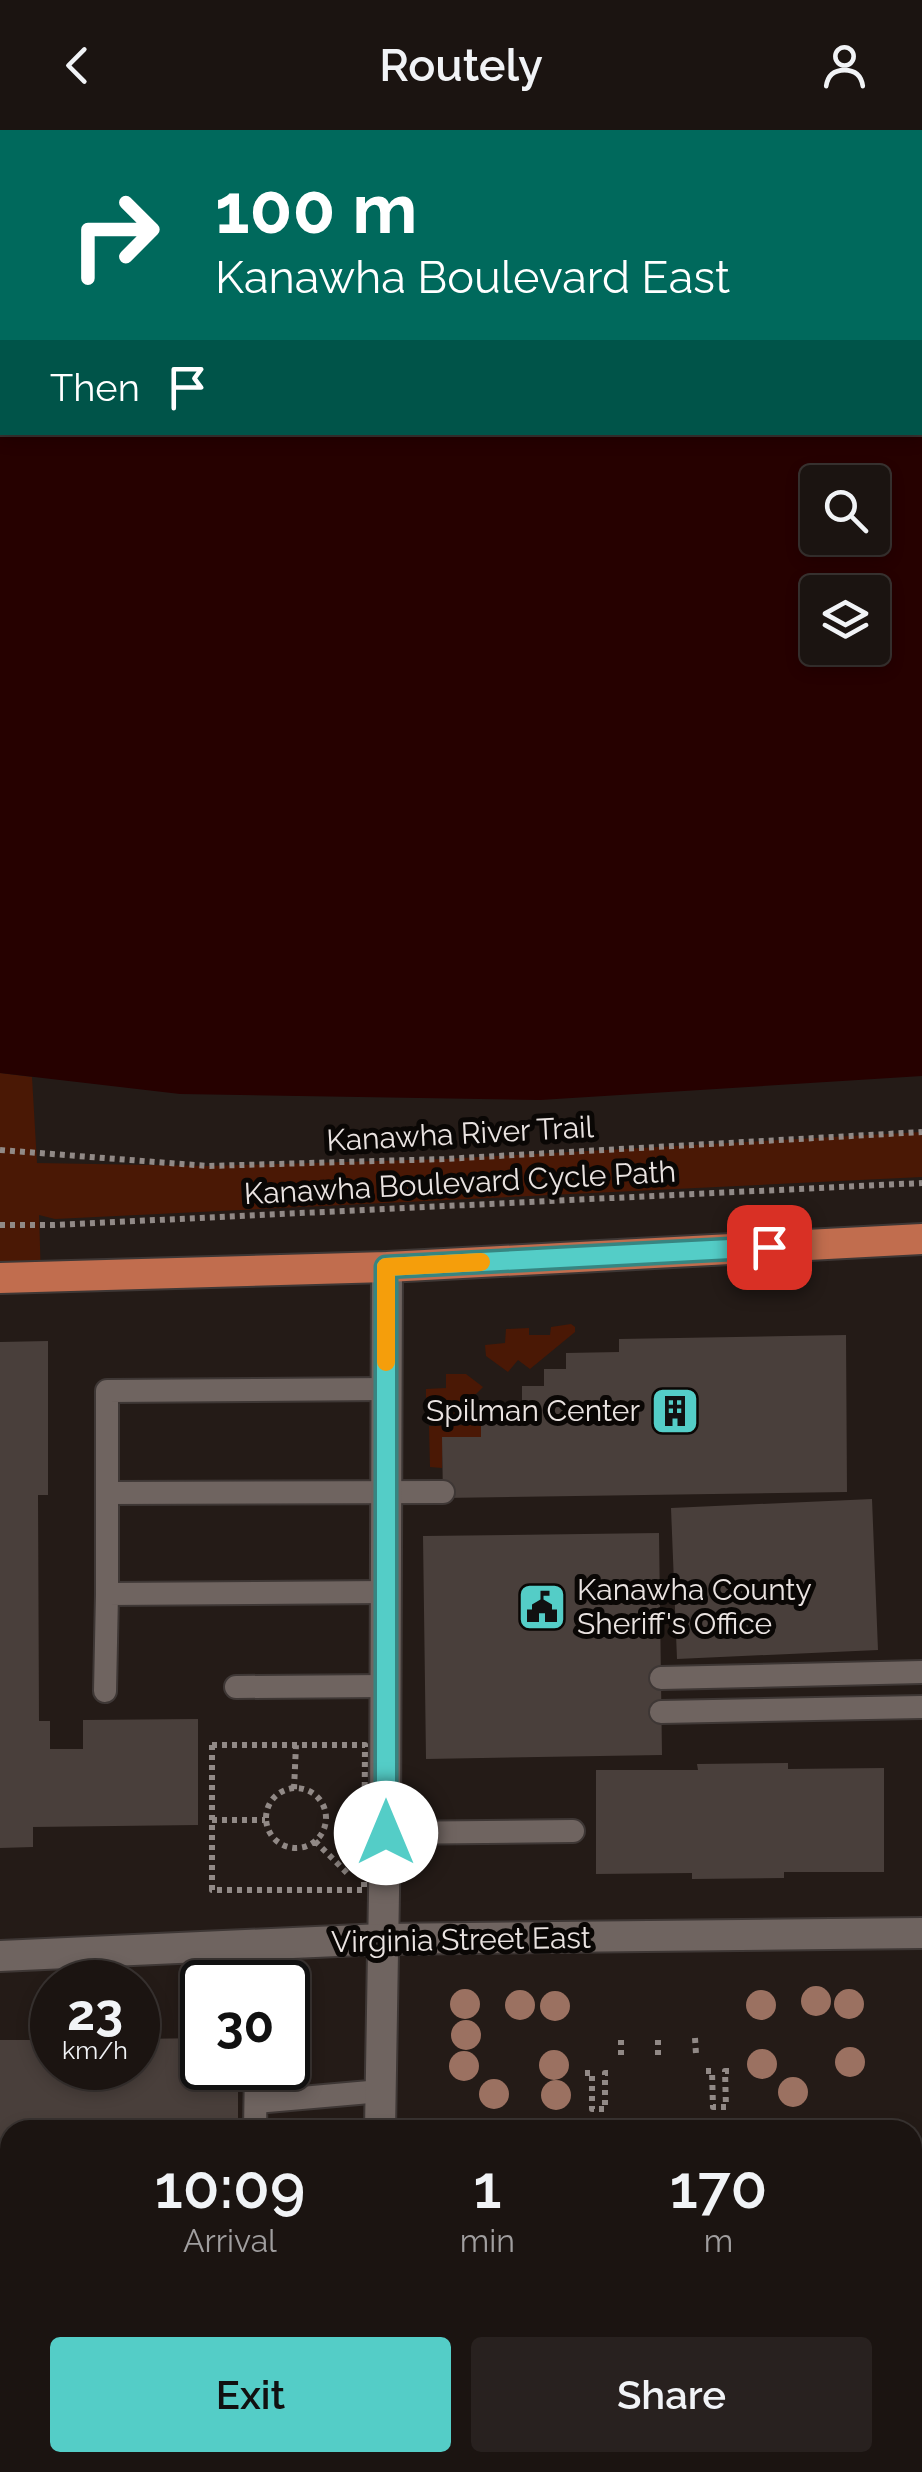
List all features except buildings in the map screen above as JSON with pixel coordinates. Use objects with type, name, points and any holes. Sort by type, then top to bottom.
[{"type":"main road","points":[[0,1278],[386,1267],[922,1239]]},
{"type":"street","points":[[380,2120],[386,1833],[386,1267]]},
{"type":"street","name":"Virginia Street East","points":[[0,1956],[382,1939],[922,1933]]},
{"type":"lane","points":[[105,1692],[106,1391],[386,1389]]},
{"type":"lane","points":[[107,1493],[443,1492]]},
{"type":"lane","points":[[107,1594],[386,1592]]},
{"type":"lane","points":[[661,1678],[922,1672]]},
{"type":"lane","points":[[236,1687],[386,1686]]},
{"type":"lane","points":[[661,1712],[922,1708]]},
{"type":"lane","points":[[386,1833],[574,1831]]},
{"type":"lane","points":[[255,2120],[256,2090]]},
{"type":"lane","points":[[256,2102],[381,2091]]},
{"type":"path","name":"Kanawha River Trail","points":[[0,1150],[208,1166],[444,1158],[922,1132]]},
{"type":"path","name":"Kanawha Boulevard Cycle Path","points":[[0,1224],[94,1224],[922,1183]]},
{"type":"path","points":[[294,1788],[296,1744]]},
{"type":"path","points":[[365,1744],[364,1890],[212,1890],[212,1745],[365,1744]]},
{"type":"path","points":[[294,1788],[312,1792],[321,1801],[326,1824],[316,1842],[302,1849],[279,1844],[270,1836],[265,1820],[270,1802],[278,1793],[294,1788]]},
{"type":"path","points":[[212,1820],[265,1820]]},
{"type":"path","points":[[316,1842],[364,1890]]},
{"type":"path","points":[[695,2038],[696,2054]]},
{"type":"path","points":[[621,2040],[621,2054]]},
{"type":"path","points":[[658,2040],[658,2055]]},
{"type":"path","points":[[706,2071],[712,2071],[713,2107],[726,2107],[725,2071],[731,2070]]},
{"type":"path","points":[[585,2073],[592,2072],[592,2109],[605,2109],[605,2073],[610,2072]]},
{"type":"shaded area","points":[[0,435],[922,435],[922,1076],[540,1100],[180,1094],[0,1073]]},
{"type":"shaded area","points":[[0,1073],[32,1077],[37,1163],[208,1166],[444,1159],[922,1132],[922,1177],[55,1219],[39,1215],[41,1277],[0,1278]]},
{"type":"shaded area","points":[[571,1324],[575,1332],[530,1369],[518,1360],[508,1372],[486,1356],[485,1345],[505,1343],[506,1329],[529,1328],[529,1335],[550,1335],[551,1327]]},
{"type":"shaded area","points":[[446,1374],[466,1374],[483,1387],[474,1396],[483,1404],[470,1417],[426,1420],[426,1389],[446,1388]]},
{"type":"shaded area","points":[[493,1408],[492,1420],[481,1420],[481,1437],[443,1437],[442,1468],[430,1467],[429,1426],[473,1425]]},
{"type":"slow traffic","points":[[386,1362],[386,1267],[481,1262]]},
{"type":"place","name":"Spilman Center","points":[[675,1411]]},
{"type":"place","name":"Kanawha County Sheriff's Office","points":[[542,1607]]},
{"type":"route","points":[[386,1833],[386,1267],[769,1247]]}]
